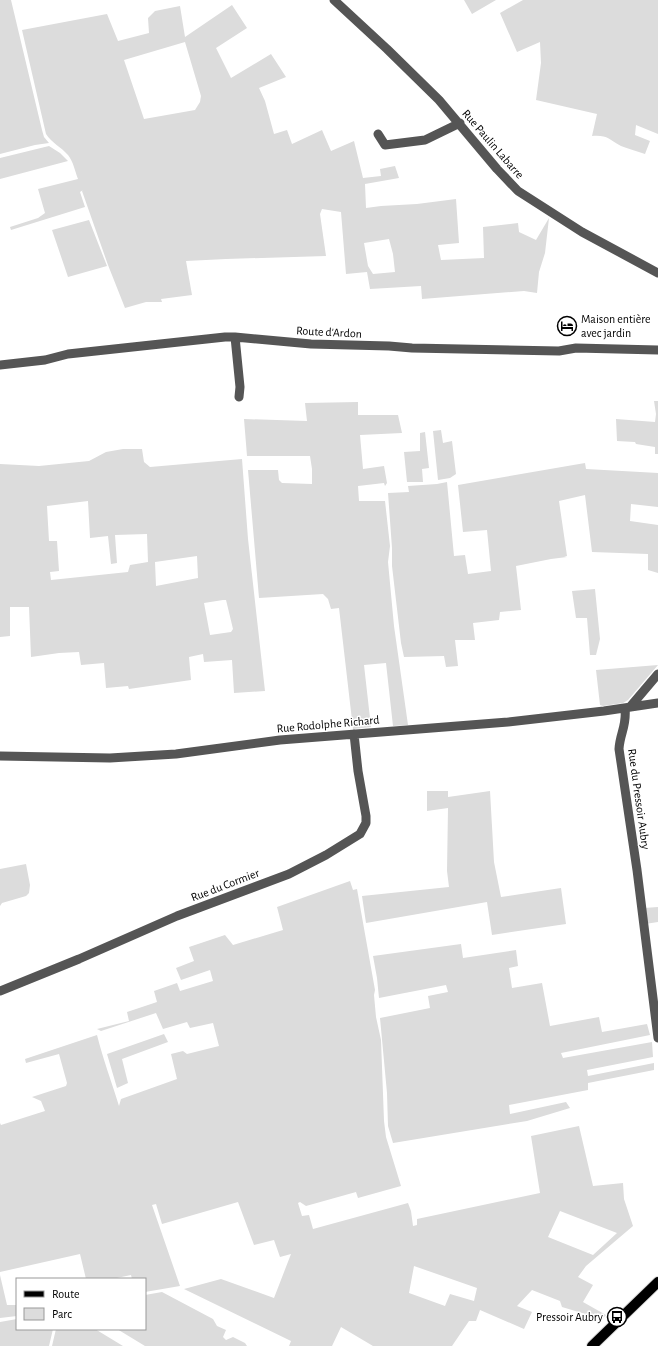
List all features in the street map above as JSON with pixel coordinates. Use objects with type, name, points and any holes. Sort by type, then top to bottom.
[{"type":"main road","points":[[592,1346],[658,1282]]},
{"type":"street","name":"Rue Paulin Labarre","points":[[334,0],[409,69],[439,100],[460,123],[497,169],[518,191],[582,232],[658,273]]},
{"type":"street","points":[[378,134],[385,145],[425,140],[460,123]]},
{"type":"street","points":[[236,337],[240,387],[239,397]]},
{"type":"street","name":"Route d'Ardon","points":[[0,365],[45,360],[68,354],[236,337],[311,344],[412,348],[560,350],[576,348],[658,350]]},
{"type":"street","points":[[627,707],[658,674]]},
{"type":"street","name":"Rue Rodolphe Richard","points":[[0,756],[131,758],[176,754],[280,740],[508,722],[658,703]]},
{"type":"street","name":"Rue du Pressoir Aubry","points":[[627,707],[626,720],[619,742],[619,748],[637,870],[658,1038]]},
{"type":"street","name":"Rue du Cormier","points":[[0,991],[79,959],[177,916],[289,874],[326,855],[360,834],[366,823],[366,816],[358,771],[354,734]]},
{"type":"green space","points":[[0,0],[11,0],[42,130],[44,137],[49,143],[0,154]]},
{"type":"green space","points":[[464,0],[496,0],[472,14]]},
{"type":"green space","points":[[523,0],[658,0],[658,134],[636,125],[635,135],[650,141],[645,154],[621,146],[605,137],[592,136],[597,114],[536,100],[541,63],[540,42],[517,52],[500,13]]},
{"type":"green space","points":[[232,5],[247,28],[216,48],[231,78],[271,54],[286,77],[259,88],[265,101],[274,134],[287,130],[292,144],[322,130],[331,151],[354,141],[363,178],[381,176],[380,169],[395,166],[399,178],[365,184],[366,208],[456,199],[459,243],[438,245],[441,260],[484,258],[483,227],[518,223],[519,232],[536,240],[549,218],[545,253],[539,272],[537,293],[524,291],[422,299],[421,286],[370,289],[367,272],[346,274],[341,212],[322,209],[320,214],[326,256],[186,261],[192,295],[161,299],[162,302],[146,302],[125,308],[108,265],[82,191],[83,190],[80,192],[85,207],[11,230],[10,227],[38,218],[45,213],[38,189],[78,179],[70,157],[46,134],[22,30],[107,14],[118,41],[149,33],[148,18],[155,11],[180,6],[185,37]],"holes":[[[185,42],[201,96],[200,102],[195,110],[144,119],[124,60]],[[389,239],[393,254],[395,272],[373,274],[368,266],[364,243]]]},
{"type":"green space","points":[[49,146],[60,153],[68,161],[0,179],[0,158]]},
{"type":"green space","points":[[89,220],[107,266],[68,277],[52,230]]},
{"type":"green space","points":[[654,401],[658,401],[658,454],[655,454],[655,447],[636,444],[635,442],[617,441],[616,419],[655,422],[656,414]]},
{"type":"green space","points":[[358,402],[358,415],[398,415],[402,433],[360,435],[363,469],[384,466],[387,483],[385,486],[384,483],[358,486],[359,501],[385,501],[390,546],[388,562],[394,626],[408,725],[393,726],[386,663],[364,665],[371,727],[353,729],[339,608],[331,609],[328,599],[323,594],[259,598],[248,470],[278,470],[279,480],[282,483],[312,484],[310,456],[247,456],[244,419],[307,421],[305,403]]},
{"type":"green space","points":[[441,430],[443,443],[452,441],[456,474],[450,478],[438,480],[433,431]]},
{"type":"green space","points":[[425,432],[429,468],[422,469],[423,482],[407,482],[404,452],[420,451],[420,433]]},
{"type":"green space","points":[[123,449],[142,449],[144,462],[150,467],[242,459],[248,539],[265,691],[234,693],[232,660],[204,662],[203,654],[189,657],[191,680],[129,689],[128,686],[106,688],[104,663],[81,665],[79,652],[31,657],[29,607],[10,607],[10,636],[0,637],[0,464],[39,466],[89,461],[106,452]],"holes":[[[88,501],[90,538],[108,536],[111,564],[117,563],[115,535],[147,534],[148,562],[130,565],[128,572],[51,580],[50,572],[59,571],[57,541],[49,541],[47,506]],[[197,556],[198,578],[156,586],[155,562]],[[226,600],[233,629],[231,632],[210,635],[204,603]]]},
{"type":"green space","points":[[585,463],[586,469],[658,473],[658,507],[631,504],[630,521],[658,525],[658,573],[648,570],[648,554],[592,552],[585,495],[559,501],[567,556],[564,556],[567,557],[516,566],[521,610],[500,612],[499,620],[473,623],[475,640],[455,640],[458,666],[446,667],[444,656],[404,657],[392,566],[388,493],[409,492],[408,486],[447,482],[454,556],[465,555],[468,574],[491,571],[487,530],[463,532],[458,485]]},
{"type":"green space","points":[[595,589],[600,639],[596,655],[590,655],[587,618],[576,618],[572,591]]},
{"type":"green space","points":[[658,665],[628,700],[623,703],[603,706],[600,705],[596,670]]},
{"type":"green space","points":[[427,791],[448,791],[448,797],[490,791],[494,862],[501,897],[561,888],[566,924],[492,935],[487,902],[366,923],[362,896],[449,887],[447,871],[448,808],[427,811]]},
{"type":"green space","points":[[26,864],[30,885],[29,893],[26,896],[2,903],[0,906],[0,869]]},
{"type":"green space","points":[[350,881],[353,890],[357,889],[375,990],[376,1017],[381,1040],[386,1137],[401,1186],[358,1198],[356,1192],[306,1206],[300,1202],[298,1203],[302,1216],[309,1215],[313,1229],[408,1203],[411,1211],[413,1226],[417,1225],[417,1219],[540,1193],[531,1136],[579,1126],[593,1186],[623,1183],[624,1199],[633,1226],[586,1266],[578,1277],[593,1285],[583,1302],[606,1315],[602,1319],[562,1307],[560,1301],[532,1290],[517,1306],[532,1312],[524,1329],[480,1310],[476,1321],[469,1321],[452,1346],[373,1346],[341,1327],[332,1346],[289,1346],[291,1341],[184,1289],[221,1279],[274,1298],[291,1254],[280,1257],[274,1240],[254,1245],[238,1202],[162,1224],[156,1204],[152,1205],[180,1286],[146,1292],[146,1278],[132,1278],[131,1275],[117,1278],[86,1278],[80,1254],[0,1272],[0,1123],[1,1125],[45,1111],[41,1101],[32,1097],[66,1086],[67,1083],[59,1054],[26,1063],[25,1059],[97,1035],[119,1106],[121,1099],[177,1079],[171,1054],[183,1051],[187,1054],[219,1046],[213,1023],[190,1028],[187,1022],[163,1029],[156,1013],[101,1031],[97,1029],[129,1021],[127,1012],[157,1002],[154,991],[177,983],[180,991],[213,981],[210,970],[181,980],[176,968],[194,961],[189,947],[225,935],[233,945],[283,930],[277,907]],"holes":[[[560,1211],[617,1233],[593,1255],[548,1237]],[[414,1266],[477,1288],[474,1301],[450,1294],[445,1306],[409,1293]]]},
{"type":"green space","points":[[658,907],[658,922],[645,924],[644,908]]},
{"type":"green space","points":[[461,944],[463,958],[516,950],[518,966],[509,968],[512,988],[542,983],[550,1026],[599,1017],[602,1032],[647,1024],[650,1035],[561,1053],[563,1058],[652,1042],[653,1057],[587,1070],[588,1076],[654,1063],[654,1070],[588,1083],[588,1090],[509,1105],[510,1114],[566,1102],[570,1108],[527,1121],[393,1143],[388,1126],[387,1093],[380,1018],[430,1008],[428,996],[448,992],[446,985],[379,998],[373,956]]},
{"type":"green space","points":[[164,1034],[168,1042],[122,1059],[128,1083],[117,1088],[107,1054]]},
{"type":"green space","points":[[0,1275],[7,1305],[16,1305],[16,1316],[0,1318]]},
{"type":"green space","points":[[162,1292],[213,1319],[217,1326],[226,1330],[223,1337],[226,1340],[233,1337],[245,1343],[247,1346],[145,1346],[119,1330],[146,1330],[146,1295]]},
{"type":"green space","points":[[16,1319],[16,1330],[53,1330],[49,1346],[0,1346],[0,1322]]},
{"type":"green space","points":[[56,1330],[97,1330],[123,1346],[52,1346]]},
{"type":"place","name":"Maison entière avec jardin","points":[[567,326]]},
{"type":"place","name":"Pressoir Aubry","points":[[617,1317]]}]
